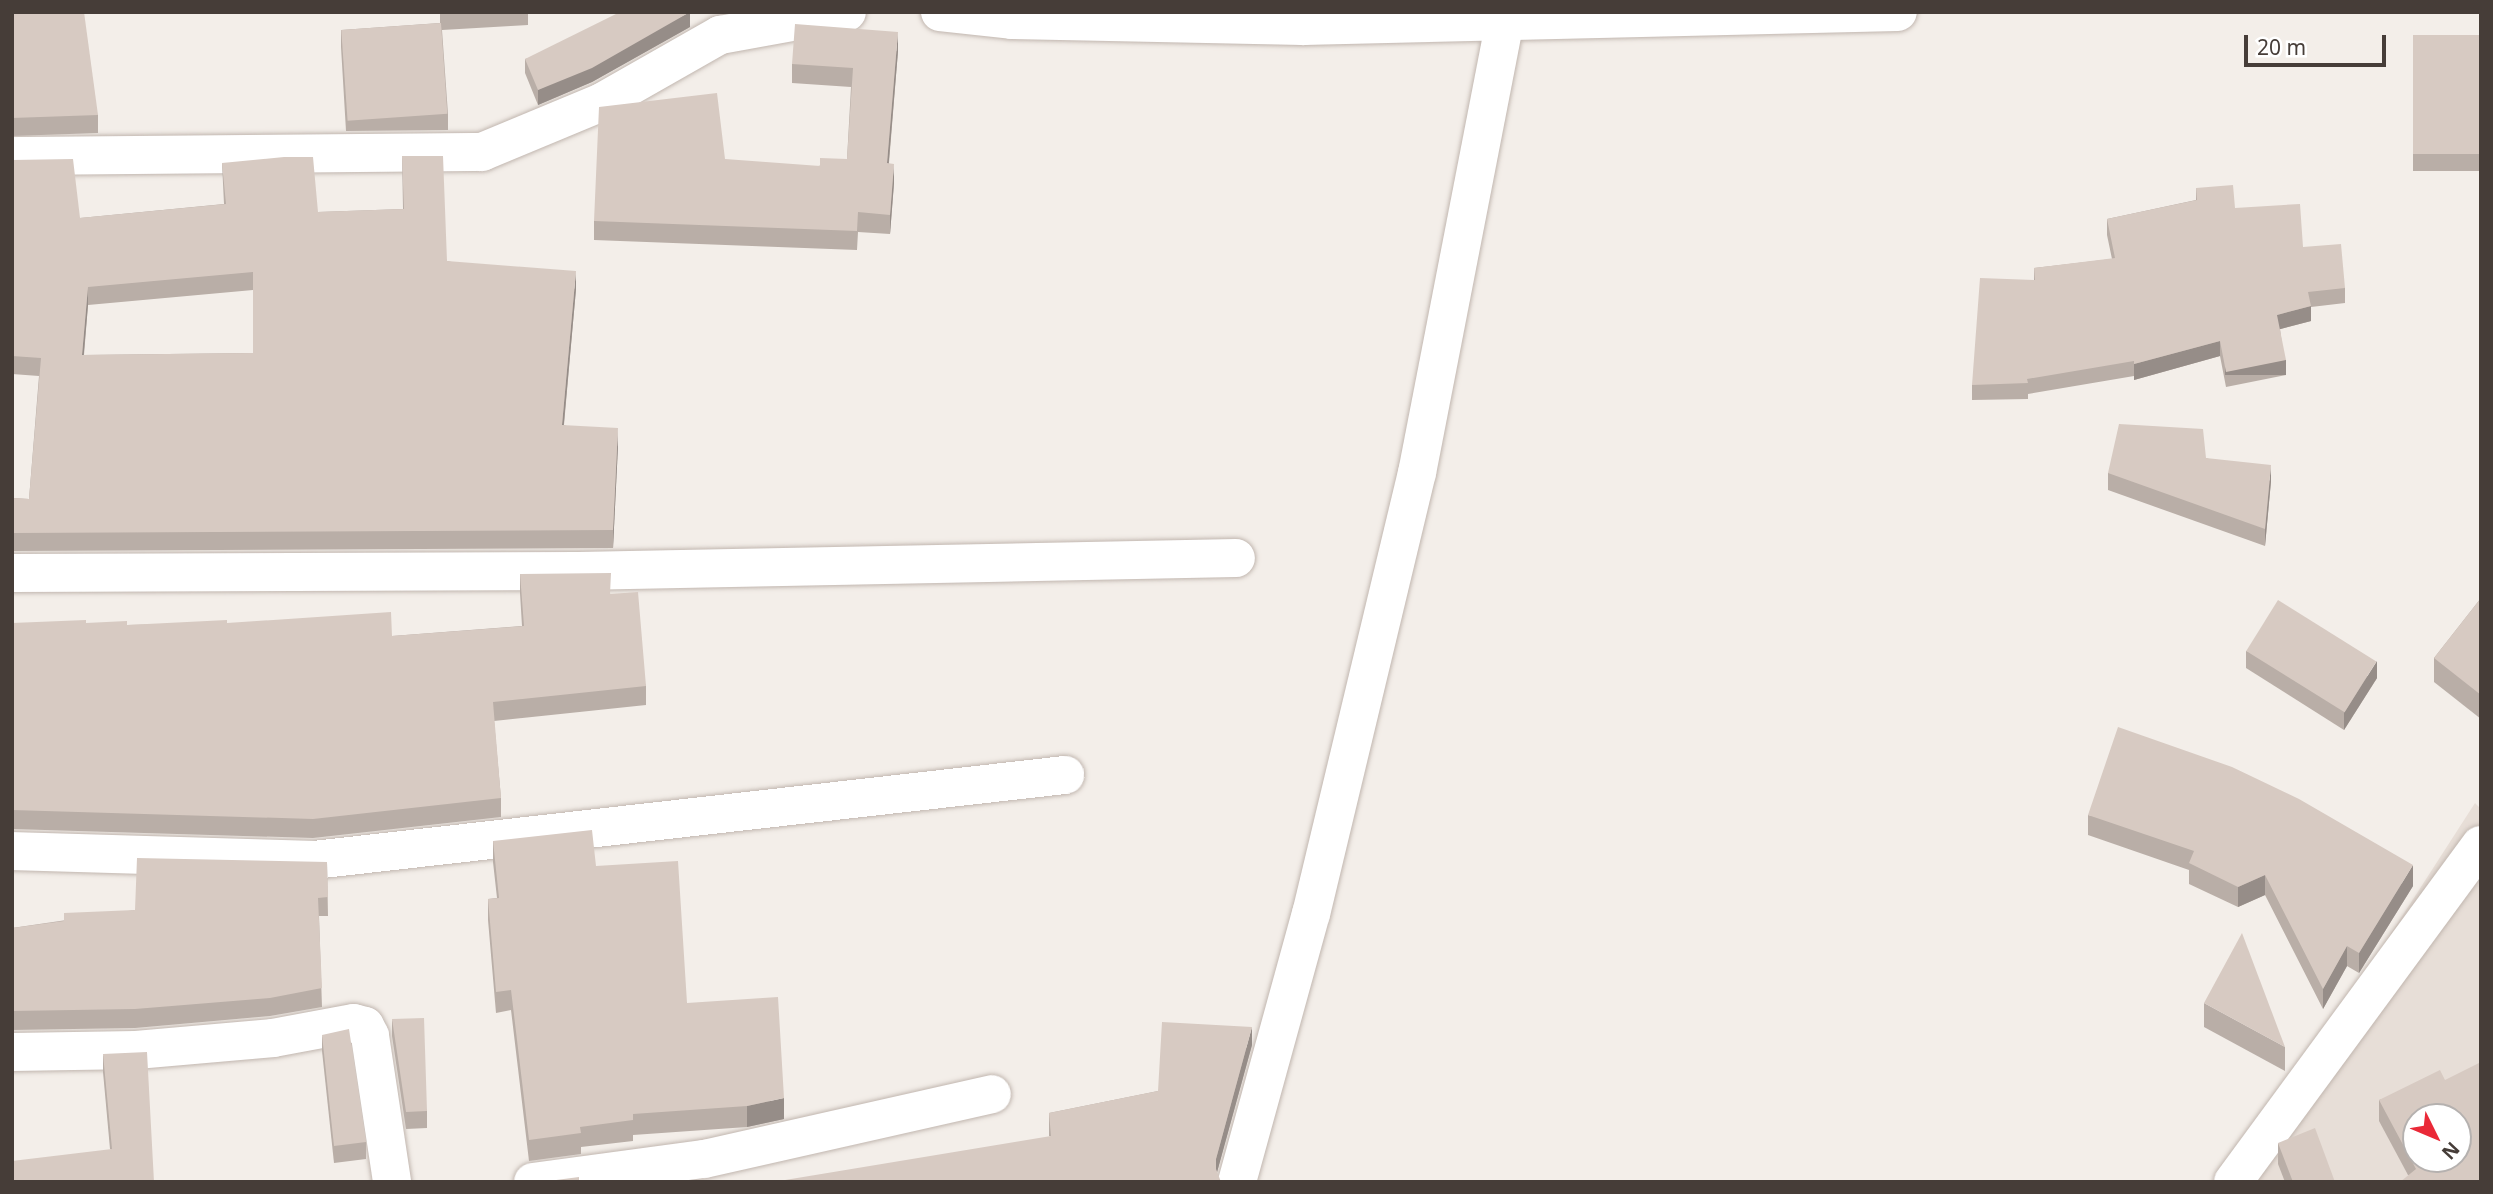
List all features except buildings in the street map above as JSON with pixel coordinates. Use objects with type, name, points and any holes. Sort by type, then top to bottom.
[{"type":"street","points":[[12,156],[482,152],[602,102],[713,24],[847,12]]},
{"type":"street","points":[[940,12],[1012,19],[1505,22],[1898,12]]},
{"type":"street","points":[[1237,1182],[1311,914],[1417,473],[1505,22]]},
{"type":"street","points":[[12,573],[564,571],[1236,558]]},
{"type":"street","points":[[12,851],[314,860],[1065,775]]},
{"type":"street","points":[[2233,1182],[2481,845]]},
{"type":"street","points":[[12,1052],[136,1050],[273,1038],[354,1023],[365,1026],[370,1036],[392,1182]]},
{"type":"street","points":[[533,1182],[704,1159],[992,1094]]},
{"type":"shaded area","points":[[2475,803],[2481,809],[2481,1182],[2231,1182]]}]
